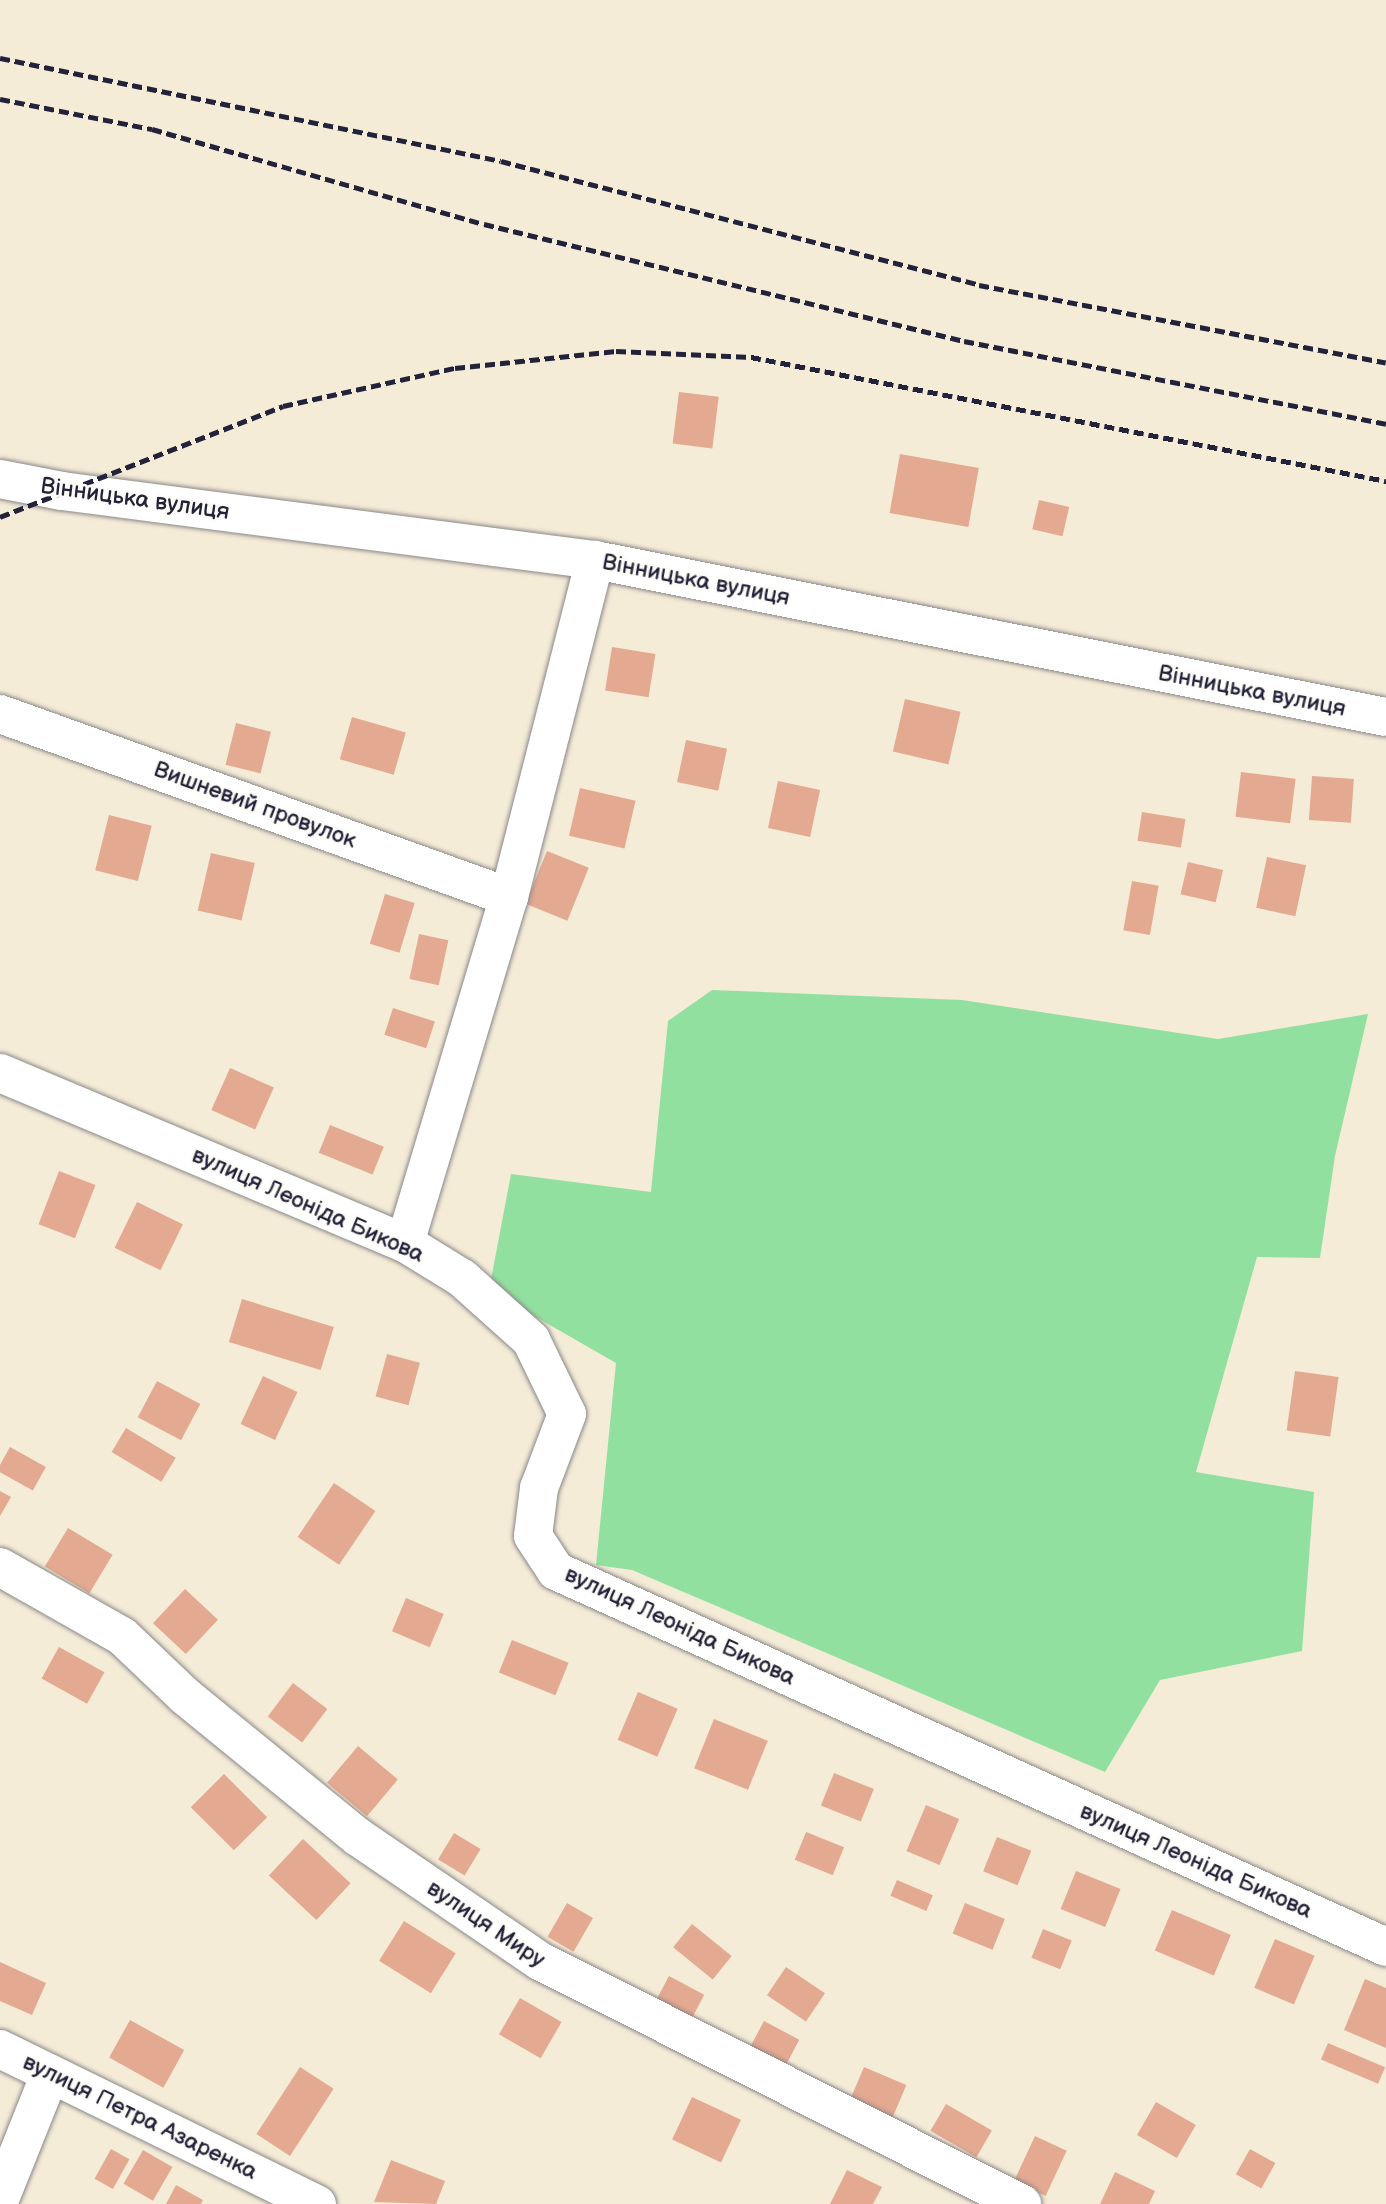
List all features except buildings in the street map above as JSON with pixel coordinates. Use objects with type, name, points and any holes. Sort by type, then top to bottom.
[{"type":"street","name":"Вінницька вулиця","points":[[0,479],[62,491],[594,560],[1386,717]]},
{"type":"street","points":[[405,1243],[509,897],[594,560]]},
{"type":"street","name":"Вишневий провулок","points":[[0,714],[509,897]]},
{"type":"street","name":"вулиця Леоніда Бикова","points":[[0,1073],[405,1243],[462,1278],[531,1340],[567,1414],[539,1488],[533,1536],[556,1571],[1386,1947]]},
{"type":"street","name":"вулиця Миру","points":[[0,1567],[122,1636],[185,1696],[358,1838],[540,1961],[1022,2204]]},
{"type":"street","name":"вулиця Петра Азаренка","points":[[0,2049],[317,2204]]},
{"type":"street","points":[[0,2199],[50,2074]]},
{"type":"green space","points":[[712,990],[962,1000],[1218,1039],[1368,1014],[1335,1156],[1320,1258],[1257,1257],[1196,1472],[1314,1492],[1302,1651],[1160,1680],[1105,1772],[632,1570],[596,1565],[616,1363],[489,1290],[511,1174],[651,1192],[668,1021]]},
{"type":"railway","points":[[0,58],[501,161],[979,285],[1386,363]]},
{"type":"railway","points":[[0,99],[152,129],[484,224],[964,341],[1386,424]]},
{"type":"railway","points":[[0,517],[283,406],[455,368],[616,351],[751,357],[1386,481]]}]
